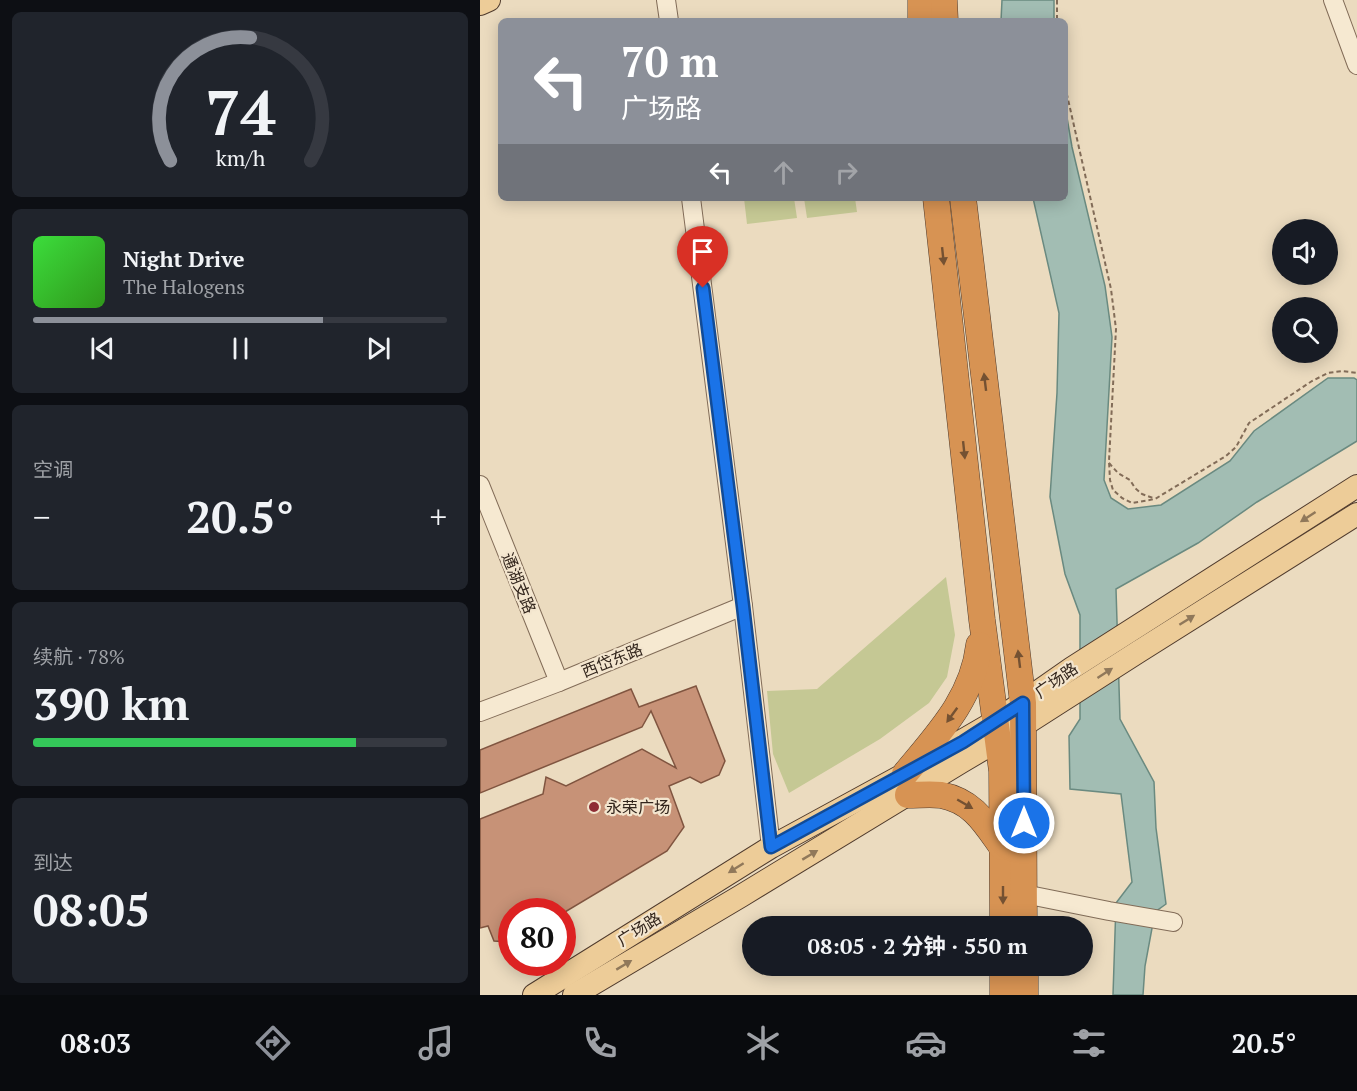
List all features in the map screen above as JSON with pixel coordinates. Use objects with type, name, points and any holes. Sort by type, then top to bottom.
[{"type":"highway","points":[[921,0],[921,18]]},
{"type":"highway","points":[[944,0],[945,18]]},
{"type":"highway","points":[[936,201],[982,620],[1002,771],[1003,916]]},
{"type":"highway","points":[[963,201],[1024,714],[1024,916]]},
{"type":"highway","points":[[982,620],[978,660],[969,685],[959,705],[907,784],[958,799],[973,809],[1002,848]]},
{"type":"highway","points":[[1003,976],[1003,995]]},
{"type":"highway","points":[[1025,976],[1025,995]]},
{"type":"main road","points":[[480,4],[489,0]]},
{"type":"main road","name":"广场路","points":[[574,995],[741,896],[907,784],[1024,714],[1072,694],[1135,641],[1357,486]]},
{"type":"main road","name":"广场路","points":[[1024,714],[1072,668],[1135,641],[1357,514]]},
{"type":"main road","name":"广场路","points":[[534,995],[771,847],[907,784]]},
{"type":"street","points":[[666,0],[669,18]]},
{"type":"street","points":[[1333,0],[1357,65]]},
{"type":"street","points":[[691,201],[771,847]]},
{"type":"street","name":"通湖支路","points":[[480,485],[559,682]]},
{"type":"street","name":"西岱东路","points":[[480,712],[743,606]]},
{"type":"street","points":[[1024,894],[1173,922]]},
{"type":"path","points":[[1057,0],[1057,18]]},
{"type":"path","points":[[1068,99],[1114,311],[1116,329],[1109,463],[1113,490],[1132,503],[1155,500],[1226,456],[1236,447],[1249,423],[1312,381],[1328,373],[1342,371],[1357,373]]},
{"type":"path","points":[[1109,463],[1118,473],[1130,480],[1142,494],[1155,500]]},
{"type":"green space","points":[[744,201],[794,201],[797,218],[747,224]]},
{"type":"green space","points":[[804,201],[855,201],[857,212],[807,218]]},
{"type":"green space","points":[[946,577],[955,635],[947,677],[929,703],[880,739],[789,793],[773,754],[767,691],[817,689]]},
{"type":"shaded area","points":[[1002,0],[1054,0],[1054,18],[1001,18]]},
{"type":"shaded area","points":[[1068,124],[1105,286],[1112,337],[1104,480],[1111,498],[1128,509],[1161,505],[1230,461],[1254,431],[1328,378],[1357,380],[1357,441],[1257,502],[1198,543],[1116,589],[1120,719],[1154,782],[1156,828],[1166,904],[1155,912],[1145,966],[1143,995],[1113,995],[1116,903],[1132,882],[1121,794],[1070,789],[1069,736],[1080,719],[1080,615],[1065,574],[1050,497],[1057,393],[1059,313],[1034,201],[1068,201]]},
{"type":"building","name":"永荣广场","points":[[696,686],[725,761],[719,775],[701,783],[690,777],[669,786],[684,827],[667,851],[576,905],[576,898],[498,898],[498,941],[494,941],[488,926],[480,928],[480,819],[543,794],[546,777],[566,786],[642,749],[676,768],[651,711],[642,727],[480,793],[480,750],[631,689],[639,707]]},
{"type":"place","name":"永荣广场","points":[[594,807]]},
{"type":"route","points":[[703,288],[771,847],[963,742],[1023,703],[1024,823]]}]
